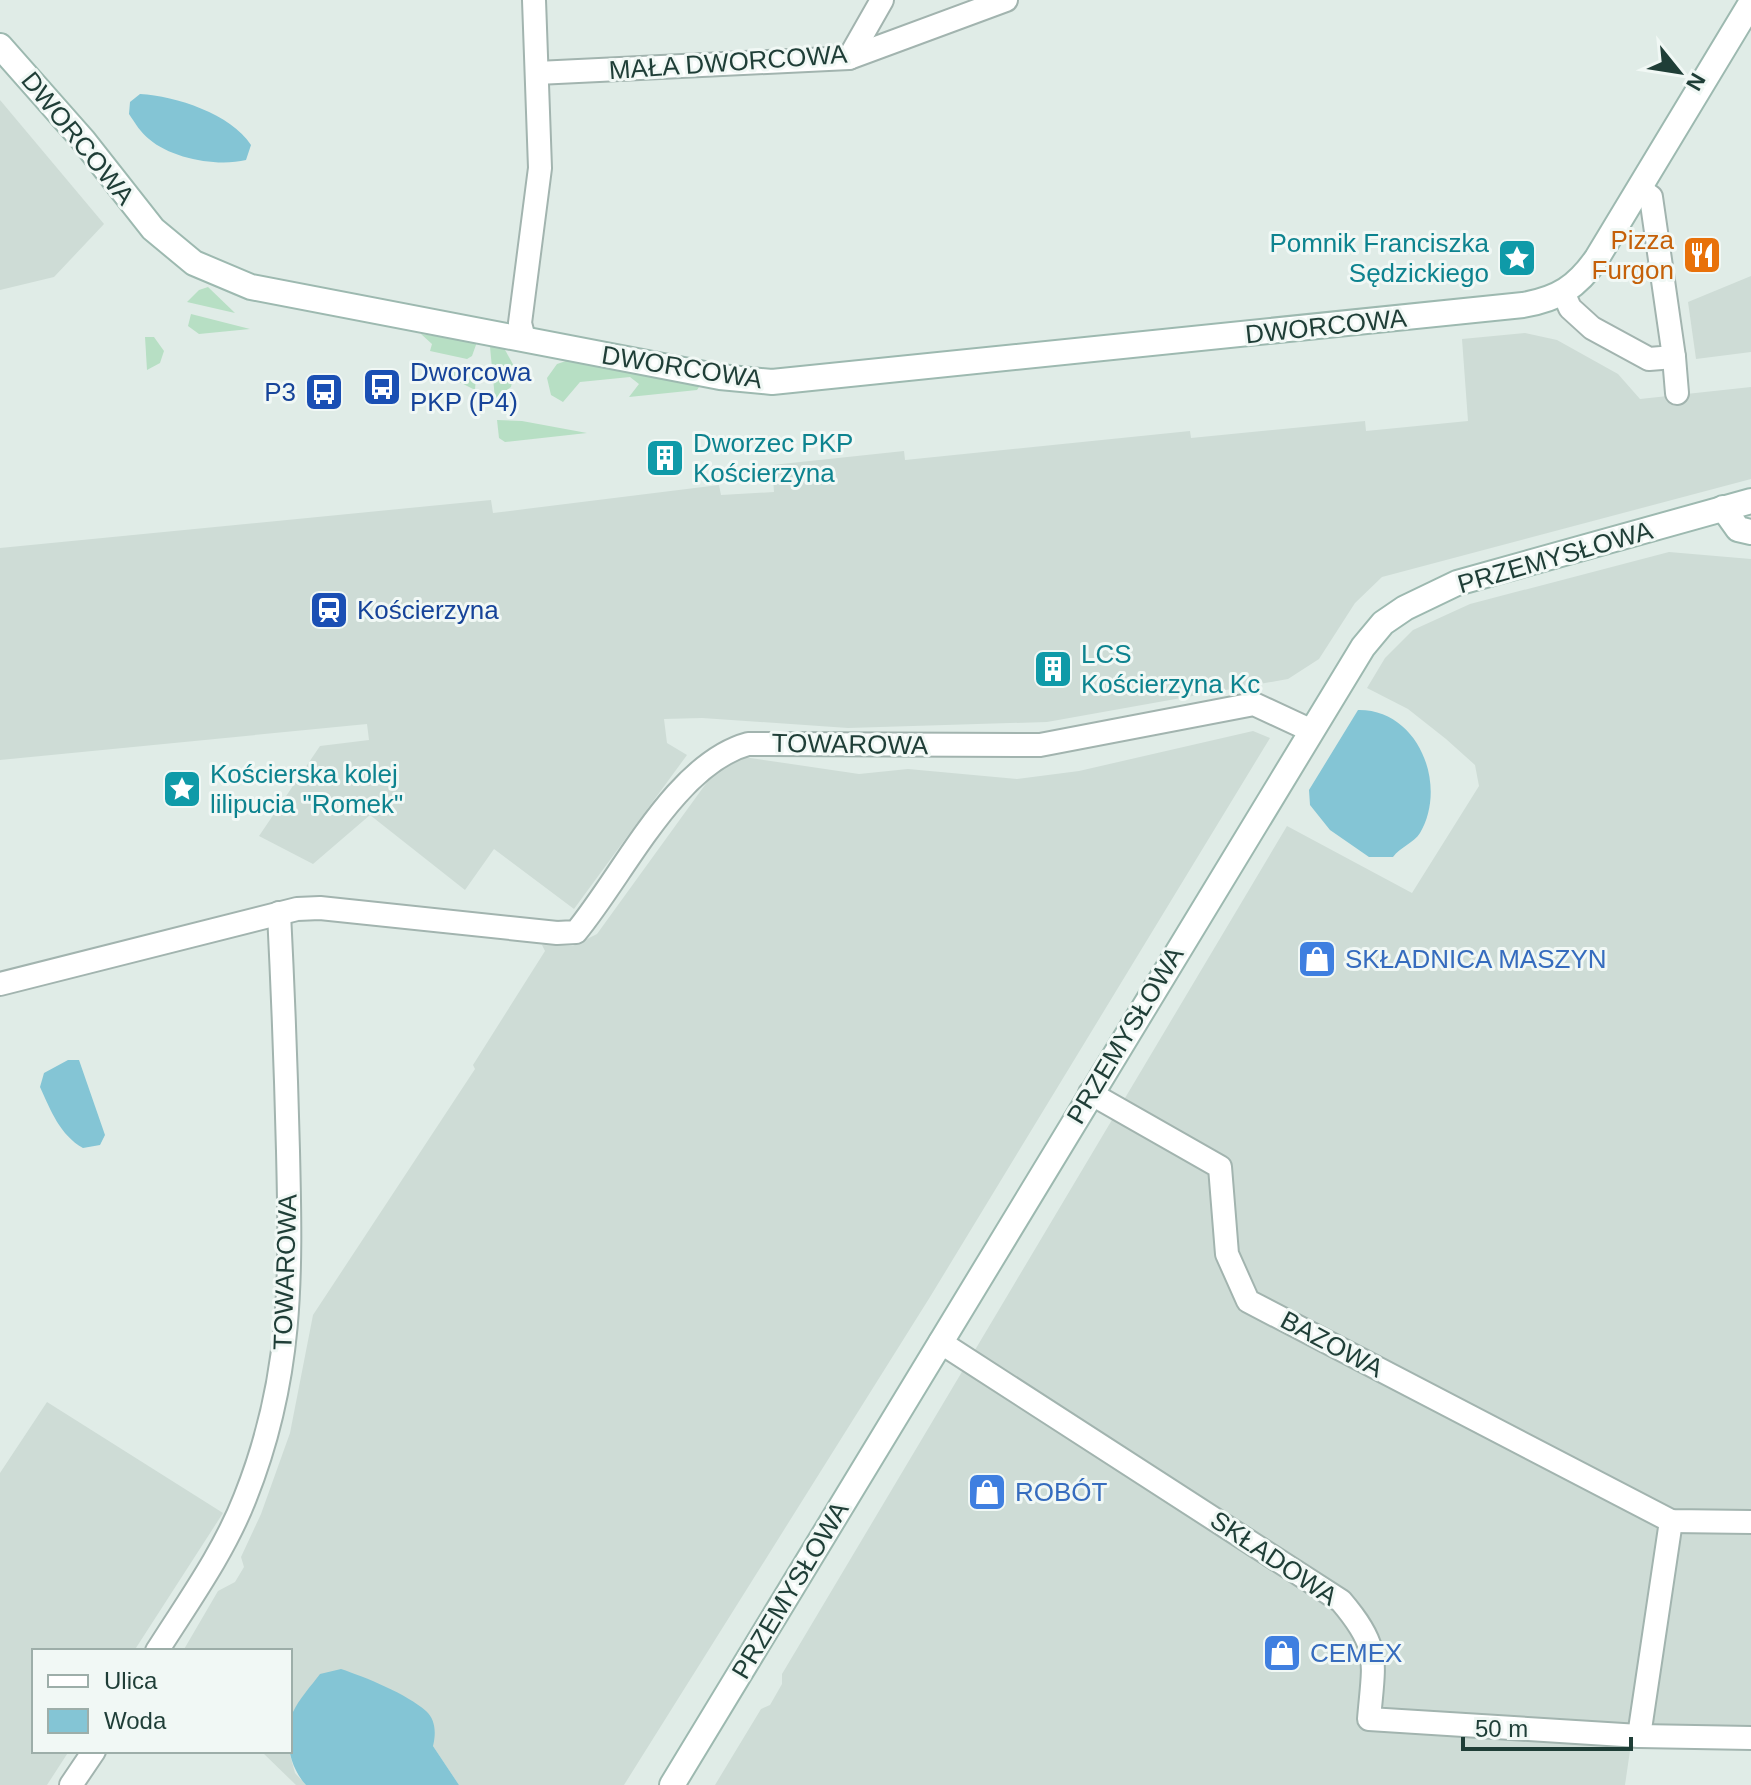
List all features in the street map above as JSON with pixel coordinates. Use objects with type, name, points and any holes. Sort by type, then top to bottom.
[{"type":"street","points":[[524,339],[520,323],[540,168],[534,0]]},
{"type":"street","points":[[849,58],[882,0]]},
{"type":"street","name":"MAŁA DWORCOWA","points":[[537,73],[849,58],[1006,0]]},
{"type":"street","points":[[1674,357],[1649,359],[1582,323],[1564,294],[1581,280],[1751,3]]},
{"type":"street","name":"DWORCOWA","points":[[0,46],[83,140],[153,229],[194,263],[251,287],[720,377],[772,382],[1507,307],[1564,294]]},
{"type":"street","points":[[1639,188],[1651,197],[1677,393]]},
{"type":"street","name":"PRZEMYSŁOWA","points":[[672,1785],[1347,669],[1383,623],[1429,594],[1751,501]]},
{"type":"street","points":[[1723,508],[1738,529],[1751,532]]},
{"type":"street","name":"TOWAROWA","points":[[0,984],[279,913],[320,908],[557,933],[576,932],[691,777],[718,756],[757,742],[898,747],[1040,745],[1254,704],[1310,730]]},
{"type":"street","name":"TOWAROWA","points":[[158,1649],[214,1559],[244,1501],[261,1456],[283,1361],[291,1261],[279,913]]},
{"type":"street","name":"BAZOWA","points":[[1090,1093],[1220,1167],[1227,1254],[1248,1301],[1671,1521],[1751,1522]]},
{"type":"street","name":"SKŁADOWA","points":[[940,1342],[1341,1601],[1364,1628],[1372,1644],[1374,1660],[1369,1719],[1639,1736],[1751,1738]]},
{"type":"street","points":[[1639,1736],[1671,1521]]},
{"type":"street","points":[[71,1785],[93,1753]]},
{"type":"shaded area","points":[[0,100],[104,224],[54,277],[0,290]]},
{"type":"shaded area","points":[[1751,276],[1751,352],[1696,359],[1688,302]]},
{"type":"shaded area","points":[[1525,333],[1557,340],[1618,374],[1640,399],[1751,387],[1751,479],[1382,577],[1355,603],[1319,659],[1288,679],[1047,722],[848,728],[702,718],[664,719],[667,743],[687,755],[574,909],[494,849],[465,890],[370,815],[313,864],[259,836],[320,746],[369,740],[367,724],[0,760],[0,548],[491,500],[493,513],[719,485],[721,495],[774,492],[772,465],[904,451],[905,460],[1190,431],[1191,438],[1365,421],[1366,431],[1468,421],[1462,339]]},
{"type":"shaded area","points":[[1669,552],[1751,559],[1751,1738],[1632,1737],[1625,1785],[715,1785],[761,1709],[770,1705],[782,1684],[782,1674],[1287,826],[1412,893],[1479,786],[1475,765],[1446,739],[1408,709],[1367,688],[1385,658],[1413,630],[1470,604]]},
{"type":"shaded area","points":[[1253,731],[1270,738],[930,1297],[624,1785],[459,1785],[433,1746],[293,1712],[292,1718],[292,1649],[184,1649],[218,1591],[235,1582],[244,1567],[241,1557],[261,1514],[290,1433],[313,1315],[475,1069],[473,1065],[545,951],[542,945],[573,946],[597,934],[723,760],[737,756],[859,774],[908,769],[1017,779],[1079,771]]},
{"type":"shaded area","points":[[47,1402],[223,1513],[135,1649],[32,1649],[32,1753],[68,1753],[47,1785],[0,1785],[0,1473]]},
{"type":"shaded area","points":[[263,1753],[290,1753],[295,1773],[306,1785],[296,1785]]},
{"type":"green space","points":[[208,287],[235,313],[187,302],[199,290]]},
{"type":"green space","points":[[191,314],[250,329],[199,334],[188,326]]},
{"type":"green space","points":[[421,334],[477,342],[472,356],[467,359],[430,351],[432,344]]},
{"type":"green space","points":[[145,337],[154,337],[164,351],[160,363],[147,370]]},
{"type":"green space","points":[[490,347],[504,348],[515,368],[511,387],[495,399]]},
{"type":"green space","points":[[569,360],[699,387],[697,390],[629,397],[639,384],[630,377],[580,382],[563,402],[551,395],[547,378],[557,364]]},
{"type":"green space","points":[[424,364],[471,373],[476,376],[475,390]]},
{"type":"green space","points":[[497,420],[522,421],[587,433],[505,442],[499,438]]},
{"type":"water","points":[[140,94],[186,103],[230,124],[251,145],[246,160],[196,160],[159,146],[143,134],[129,114],[130,102]]},
{"type":"water","points":[[1358,710],[1379,713],[1397,722],[1412,736],[1429,773],[1431,794],[1428,814],[1420,833],[1393,857],[1369,857],[1330,830],[1310,805],[1309,790]]},
{"type":"water","points":[[68,1060],[79,1060],[105,1135],[100,1145],[83,1148],[75,1143],[57,1122],[40,1087],[44,1073]]},
{"type":"water","points":[[341,1669],[397,1692],[426,1711],[434,1727],[433,1746],[459,1785],[306,1785],[295,1769],[290,1753],[292,1715],[320,1674]]},
{"type":"place","name":"Pizza Furgon","points":[[1702,255]]},
{"type":"place","name":"Pomnik Franciszka Sędzickiego","points":[[1517,258]]},
{"type":"place","name":"Dworcowa PKP (P4)","points":[[382,387]]},
{"type":"place","name":"P3","points":[[324,392]]},
{"type":"place","name":"Dworzec PKP Kościerzyna","points":[[665,458]]},
{"type":"place","name":"Kościerzyna","points":[[329,610]]},
{"type":"place","name":"LCS Kościerzyna Kc","points":[[1053,669]]},
{"type":"place","name":"Kościerska kolej lilipucia \"Romek\"","points":[[182,789]]},
{"type":"place","name":"SKŁADNICA MASZYN","points":[[1317,959]]},
{"type":"place","name":"ROBÓT","points":[[987,1492]]},
{"type":"place","name":"СEMEX","points":[[1282,1653]]}]
